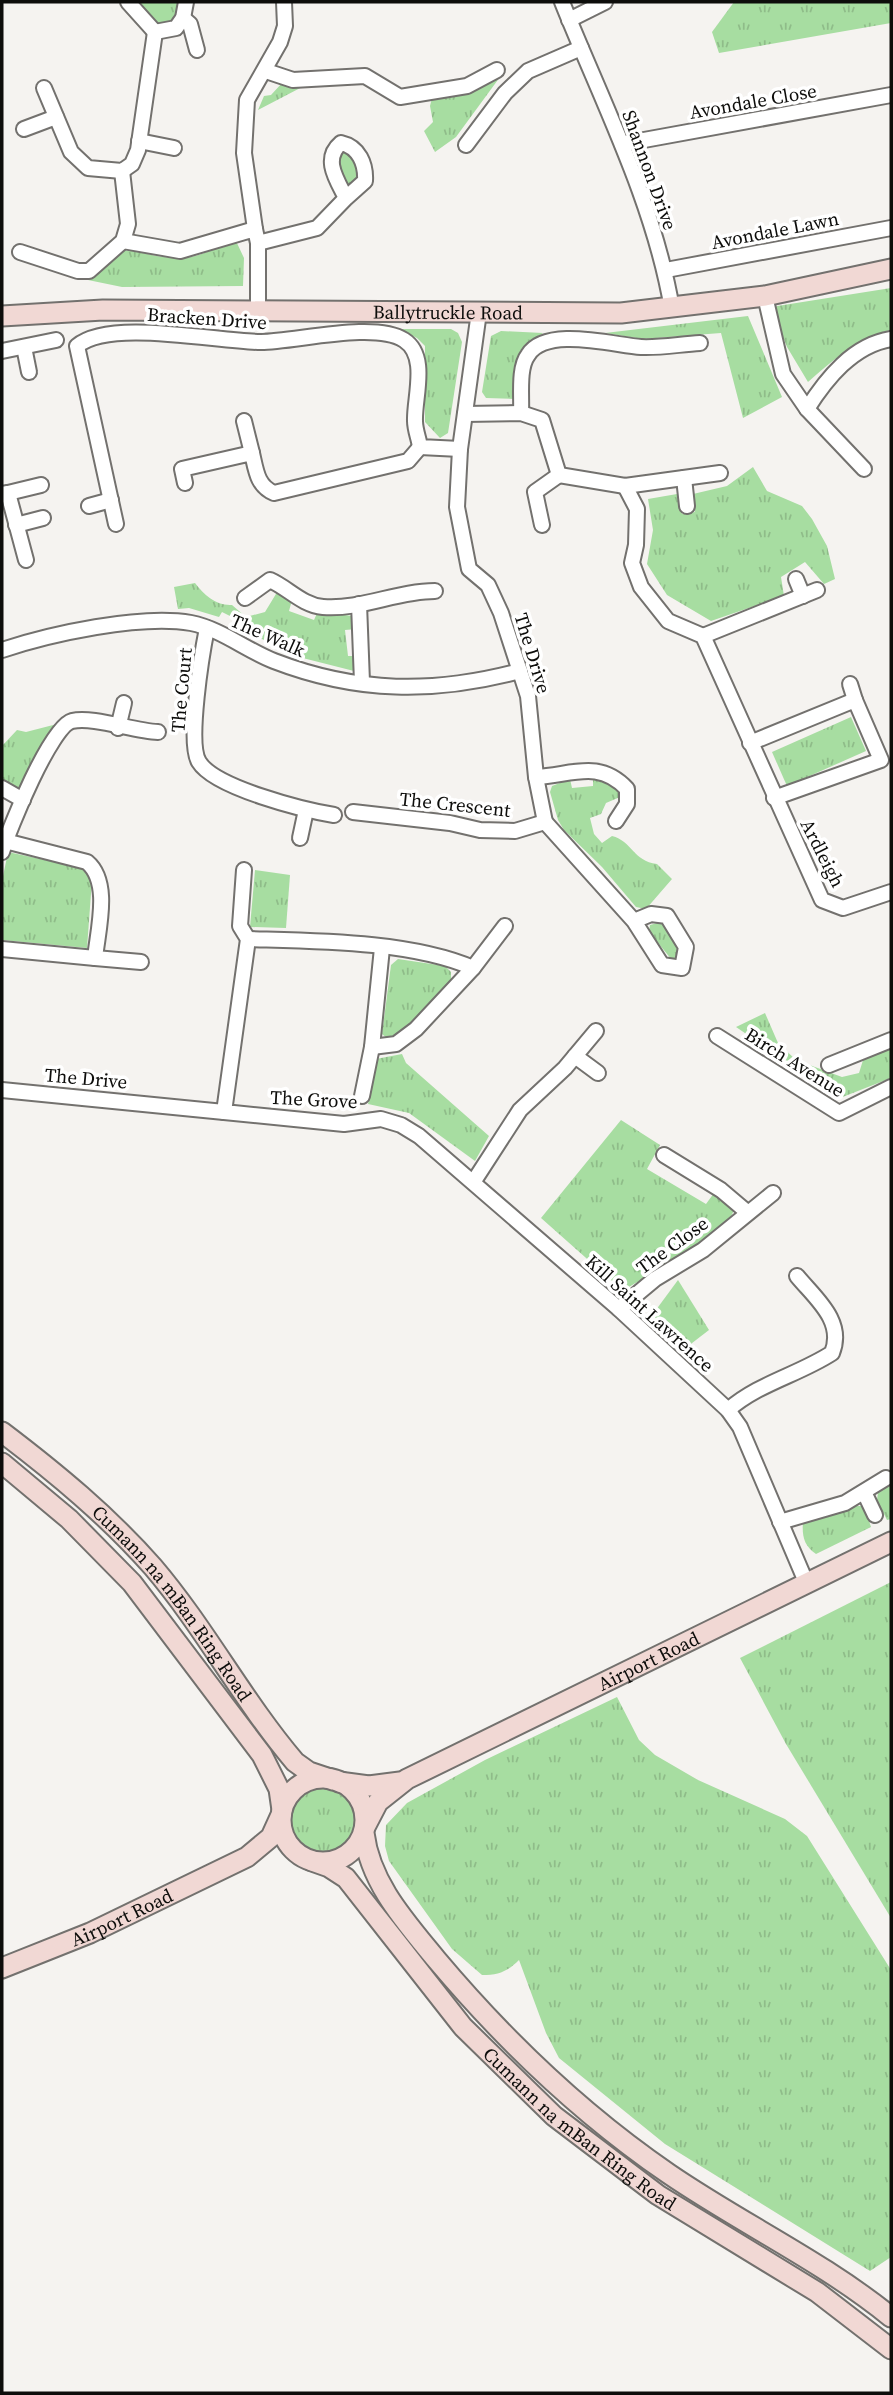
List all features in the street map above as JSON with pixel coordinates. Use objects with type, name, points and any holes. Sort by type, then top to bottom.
[{"type":"main road","name":"Ballytruckle Road","points":[[2,316],[75,310],[258,309],[591,314],[672,309],[765,296],[891,270]]},
{"type":"main road","name":"Cumann na mBan Ring Road","points":[[2,1432],[47,1465],[122,1534],[154,1569],[295,1762],[309,1772],[336,1781]]},
{"type":"main road","name":"Cumann na mBan Ring Road","points":[[2,1462],[69,1519],[139,1592],[262,1755],[279,1789],[281,1812]]},
{"type":"main road","name":"Airport Road","points":[[365,1830],[378,1802],[407,1779],[891,1542]]},
{"type":"main road","name":"Airport Road","points":[[336,1781],[369,1786],[407,1779]]},
{"type":"main road","points":[[336,1781],[359,1799],[365,1830],[347,1855],[336,1860],[310,1861],[286,1841],[281,1812],[289,1796],[303,1783],[336,1781]]},
{"type":"main road","name":"Airport Road","points":[[2,1968],[108,1924],[240,1861],[271,1837],[281,1812]]},
{"type":"main road","name":"Cumann na mBan Ring Road","points":[[365,1830],[370,1865],[388,1896],[466,1995],[542,2074],[603,2126],[671,2175],[828,2270],[891,2317]]},
{"type":"main road","name":"Airport Road","points":[[240,1861],[270,1855],[310,1861]]},
{"type":"main road","name":"Cumann na mBan Ring Road","points":[[310,1861],[329,1867],[346,1878],[463,2027],[563,2124],[658,2195],[817,2292],[891,2349]]},
{"type":"street","points":[[128,2],[155,32]]},
{"type":"street","points":[[155,32],[176,28],[183,18],[186,2]]},
{"type":"street","points":[[258,309],[257,236],[244,153],[247,100],[265,71],[282,34],[286,9],[284,2]]},
{"type":"street","name":"Shannon Drive","points":[[562,2],[622,144],[666,270],[672,309]]},
{"type":"street","points":[[569,20],[604,2]]},
{"type":"street","points":[[183,18],[190,24],[197,50]]},
{"type":"street","points":[[44,88],[71,152],[88,168],[122,171],[132,164],[139,141],[155,32]]},
{"type":"street","points":[[466,145],[505,93],[528,71],[581,48]]},
{"type":"street","points":[[265,71],[293,80],[365,76],[400,97],[467,86],[497,70]]},
{"type":"street","name":"Avondale Close","points":[[622,144],[891,95]]},
{"type":"street","points":[[23,129],[56,117]]},
{"type":"street","points":[[139,141],[174,148]]},
{"type":"street","points":[[20,252],[78,271],[89,271],[124,241],[128,224],[122,171]]},
{"type":"street","points":[[124,241],[180,251],[317,228],[346,198]]},
{"type":"street","name":"Avondale Lawn","points":[[666,270],[891,228]]},
{"type":"street","points":[[765,296],[783,374],[807,409],[864,469]]},
{"type":"street","name":"The Drive","points":[[479,312],[460,449],[457,507],[469,569],[488,585],[510,637],[528,696],[536,777],[545,822]]},
{"type":"street","name":"Bracken Drive","points":[[116,524],[78,346],[85,340],[128,333],[247,342],[273,342],[319,333],[390,334],[405,341],[414,353],[420,387],[415,421],[421,447]]},
{"type":"street","points":[[807,409],[826,378],[851,357],[882,340],[891,339]]},
{"type":"street","points":[[2,351],[56,340]]},
{"type":"street","points":[[521,413],[524,362],[537,346],[552,340],[592,340],[643,347],[701,343]]},
{"type":"street","points":[[24,347],[29,372]]},
{"type":"street","points":[[465,414],[521,413],[542,420],[559,475]]},
{"type":"street","points":[[244,421],[259,481],[264,489],[274,493],[408,461],[421,447],[460,449]]},
{"type":"street","points":[[185,483],[182,469],[252,453]]},
{"type":"street","points":[[542,525],[535,492],[559,475],[625,486],[720,473]]},
{"type":"street","points":[[684,478],[687,506]]},
{"type":"street","points":[[26,560],[5,494],[41,485]]},
{"type":"street","points":[[625,486],[637,509],[636,545],[632,563],[640,587],[668,621],[703,636],[817,590]]},
{"type":"street","points":[[89,506],[111,500]]},
{"type":"street","points":[[16,525],[43,518]]},
{"type":"street","points":[[796,579],[803,596]]},
{"type":"street","points":[[245,598],[270,580],[315,604],[359,604],[413,591],[435,591]]},
{"type":"street","points":[[359,604],[362,682]]},
{"type":"street","name":"The Walk","points":[[2,650],[75,631],[166,620],[207,628],[282,664],[320,677],[403,689],[475,683],[520,671]]},
{"type":"street","name":"The Court","points":[[207,628],[200,668],[195,751],[200,765],[247,791],[306,810],[334,815]]},
{"type":"street","name":"Ardleigh","points":[[703,636],[822,900],[843,908],[891,892]]},
{"type":"street","points":[[774,798],[886,758],[855,700],[850,684]]},
{"type":"street","points":[[750,743],[855,700]]},
{"type":"street","points":[[118,728],[124,703]]},
{"type":"street","points":[[95,958],[101,886],[98,871],[87,862],[4,847],[23,800],[59,731],[70,721],[84,720],[118,728],[158,732]]},
{"type":"street","points":[[536,777],[595,769],[616,777],[627,789],[627,804],[616,821]]},
{"type":"street","points":[[2,788],[23,800]]},
{"type":"street","points":[[300,838],[306,810]]},
{"type":"street","name":"The Crescent","points":[[353,812],[450,823],[480,830],[515,831],[545,822]]},
{"type":"street","points":[[545,822],[634,921]]},
{"type":"street","points":[[224,1112],[248,939],[240,926],[244,870]]},
{"type":"street","points":[[372,1047],[396,1044],[416,1030],[473,968],[505,926]]},
{"type":"street","points":[[248,939],[326,942],[382,948],[454,960],[473,968]]},
{"type":"street","name":"The Grove","points":[[362,1096],[372,1047],[382,948]]},
{"type":"street","points":[[2,949],[141,962]]},
{"type":"street","points":[[474,1181],[520,1110],[575,1056],[596,1031]]},
{"type":"street","name":"Birch Avenue","points":[[717,1036],[839,1113],[891,1087]]},
{"type":"street","points":[[830,1065],[891,1040]]},
{"type":"street","points":[[575,1056],[598,1073]]},
{"type":"street","name":"The Drive","points":[[2,1090],[166,1105]]},
{"type":"street","name":"The Grove","points":[[166,1105],[344,1124],[381,1119],[401,1125]]},
{"type":"street","name":"Kill Saint Lawrence","points":[[401,1125],[474,1181],[728,1410],[740,1427],[807,1582]]},
{"type":"street","points":[[664,1155],[721,1190],[747,1212]]},
{"type":"street","name":"The Close","points":[[619,1309],[655,1279],[703,1250],[773,1193]]},
{"type":"street","points":[[728,1410],[775,1379],[816,1363],[832,1353],[836,1334],[830,1316],[796,1276]]},
{"type":"street","points":[[780,1522],[836,1506],[886,1478]]},
{"type":"street","points":[[864,1492],[874,1515]]},
{"type":"green space","points":[[136,2],[181,2],[178,17],[169,22],[154,24]]},
{"type":"green space","points":[[734,2],[891,2],[891,23],[719,53],[712,32]]},
{"type":"green space","points":[[500,77],[456,137],[435,152],[424,131],[433,122],[430,106],[432,98],[467,93]]},
{"type":"green space","points":[[282,83],[304,86],[258,110],[264,96],[271,95]]},
{"type":"green space","points":[[344,148],[353,154],[361,175],[354,184],[347,184],[335,159]]},
{"type":"green space","points":[[236,241],[244,258],[243,286],[122,287],[88,280],[114,256],[123,252],[186,258]]},
{"type":"green space","points":[[891,288],[891,330],[857,344],[808,382],[787,347],[771,307]]},
{"type":"green space","points":[[748,316],[782,397],[743,418],[721,333],[643,339],[605,333]]},
{"type":"green space","points":[[399,329],[451,329],[458,333],[462,342],[448,433],[440,438],[425,422],[425,346],[417,338]]},
{"type":"green space","points":[[501,331],[543,333],[524,354],[519,370],[516,399],[486,398],[482,392],[491,336]]},
{"type":"green space","points":[[753,467],[767,491],[802,506],[812,519],[827,546],[835,579],[824,584],[805,562],[781,577],[784,596],[711,621],[667,595],[647,564],[653,530],[648,499],[677,494],[682,514],[695,512],[693,494],[727,486]]},
{"type":"green space","points":[[195,583],[211,599],[232,605],[246,617],[265,612],[279,589],[292,600],[289,611],[314,620],[318,611],[352,616],[357,629],[345,630],[348,656],[357,656],[358,665],[354,671],[283,653],[287,645],[267,636],[264,640],[243,630],[246,624],[222,612],[219,617],[189,608],[178,609],[174,587]]},
{"type":"green space","points":[[851,717],[866,751],[787,786],[772,752]]},
{"type":"green space","points":[[57,724],[23,790],[2,780],[2,746],[17,730],[26,732]]},
{"type":"green space","points":[[593,777],[607,779],[621,792],[620,797],[606,803],[601,814],[590,818],[594,834],[602,843],[612,836],[619,839],[643,859],[657,864],[672,879],[646,909],[636,907],[602,867],[564,830],[558,820],[550,792],[552,786],[570,779],[572,788],[593,786]]},
{"type":"green space","points":[[8,852],[82,868],[92,880],[87,948],[2,940],[2,881]]},
{"type":"green space","points":[[255,870],[290,875],[286,928],[250,927]]},
{"type":"green space","points":[[661,922],[668,928],[680,955],[672,960],[649,932],[650,925]]},
{"type":"green space","points":[[398,959],[445,966],[451,972],[451,982],[403,1034],[388,1039],[382,1034],[391,965]]},
{"type":"green space","points":[[765,1013],[778,1043],[796,1060],[842,1077],[859,1073],[864,1057],[891,1047],[891,1078],[840,1098],[736,1027]]},
{"type":"green space","points":[[402,1054],[406,1063],[489,1136],[475,1161],[409,1113],[368,1104],[376,1059]]},
{"type":"green space","points":[[621,1120],[660,1145],[647,1169],[706,1204],[714,1193],[730,1203],[734,1210],[728,1221],[703,1243],[629,1287],[621,1289],[541,1218]]},
{"type":"green space","points":[[678,1280],[709,1330],[683,1350],[650,1318]]},
{"type":"green space","points":[[891,1483],[891,1519],[887,1520],[877,1500],[878,1492]]},
{"type":"green space","points":[[864,1506],[871,1527],[816,1554],[808,1547],[803,1535],[803,1520]]},
{"type":"green space","points":[[891,1582],[891,1918],[786,1744],[740,1658]]},
{"type":"green space","points":[[617,1697],[639,1740],[655,1755],[698,1780],[785,1819],[807,1836],[891,1970],[891,2257],[870,2271],[665,2144],[559,2058],[546,2033],[519,1960],[503,1972],[482,1975],[452,1949],[389,1861],[385,1846],[386,1825],[407,1803],[485,1760]]},
{"type":"green space","points":[[323,1788],[335,1790],[346,1797],[353,1808],[353,1832],[346,1843],[335,1850],[323,1852],[311,1850],[300,1843],[293,1832],[291,1820],[293,1808],[300,1797],[311,1790]]}]
